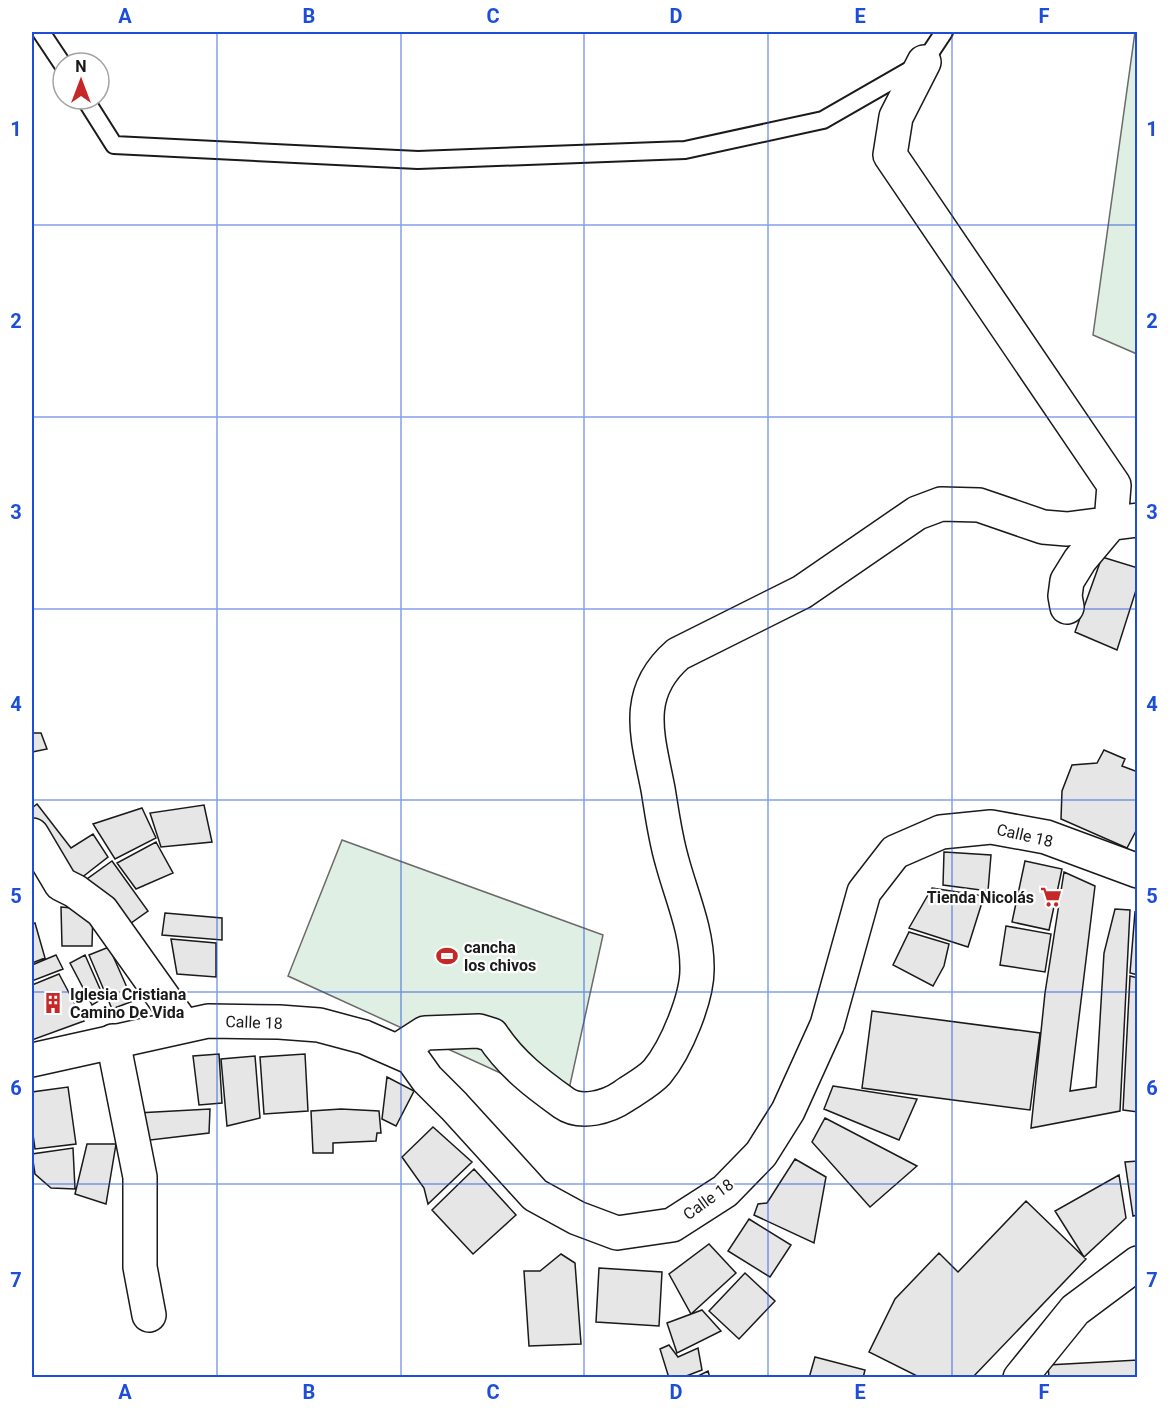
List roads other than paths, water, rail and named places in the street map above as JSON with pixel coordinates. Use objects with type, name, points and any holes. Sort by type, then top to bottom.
[{"type":"street","points":[[924,62],[896,117],[890,155],[1114,485],[1124,522]]},
{"type":"street","points":[[397,1051],[425,1033],[478,1031],[492,1035],[506,1056],[541,1087],[572,1108],[600,1107],[619,1100],[656,1073],[683,1025],[692,998],[698,968],[693,930],[671,858],[646,724],[653,686],[662,668],[678,654],[802,592],[917,513],[941,504],[979,505],[1043,527],[1067,529],[1124,522]]},
{"type":"street","points":[[1067,607],[1065,596],[1067,581],[1080,560],[1124,522]]},
{"type":"street","name":"Calle 18","points":[[32,1060],[208,1021],[319,1025],[364,1037],[412,1058],[427,1079],[535,1195],[577,1218],[617,1233],[672,1225],[725,1191],[761,1154],[788,1111],[827,1025],[864,892],[895,852],[941,832],[992,827],[1046,837],[1137,871]]},
{"type":"street","points":[[32,835],[61,884],[75,891],[102,911],[183,1026]]},
{"type":"street","points":[[113,1041],[140,1177],[140,1267],[149,1315]]},
{"type":"street","points":[[1020,1377],[1075,1310],[1137,1263]]},
{"type":"lane","points":[[41,32],[54,51]]},
{"type":"lane","points":[[93,111],[114,145],[418,159],[685,150],[823,120],[924,62],[944,32]]},
{"type":"place","name":"Tienda Nicolás","points":[[1051,897]]},
{"type":"place","name":"cancha los chivos","points":[[447,956]]},
{"type":"place","name":"Iglesia Cristiana Camino De Vida","points":[[53,1003]]}]
